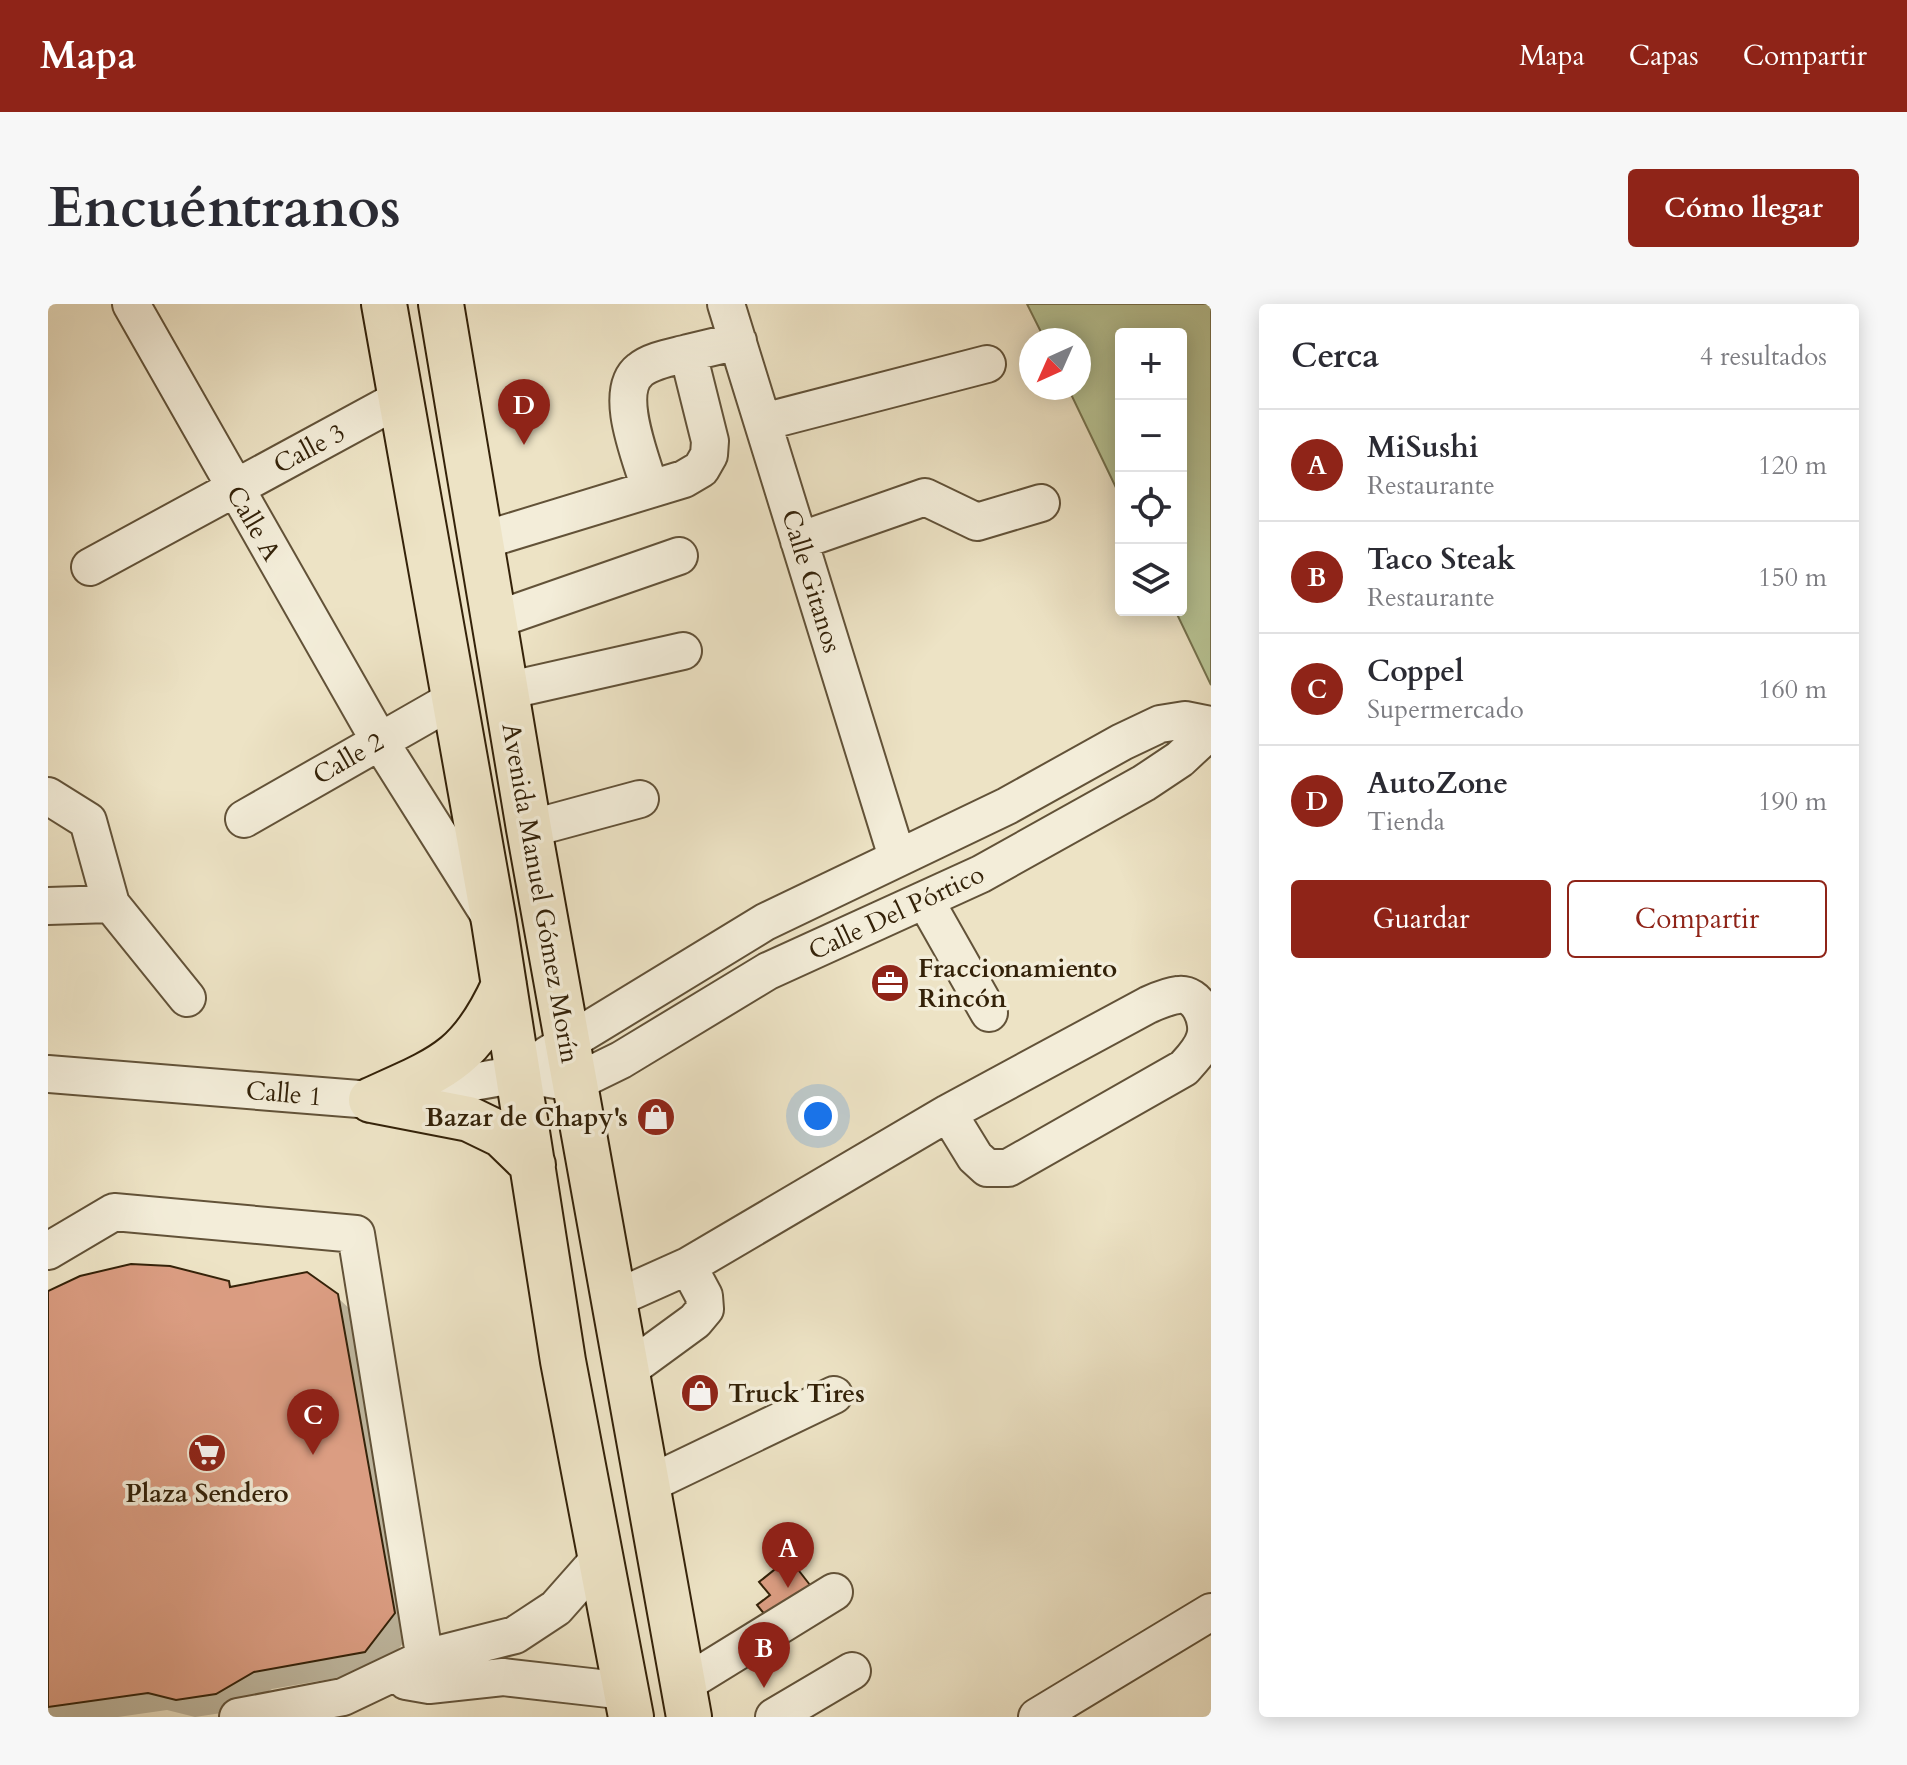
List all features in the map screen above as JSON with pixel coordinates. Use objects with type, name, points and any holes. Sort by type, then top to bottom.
[{"type":"main road","name":"Avenida Manuel Gómez Morín","points":[[384,304],[494,922],[563,1361],[629,1704]]},
{"type":"main road","name":"Avenida Manuel Gómez Morín","points":[[441,304],[529,829],[686,1701]]},
{"type":"main road","points":[[371,1100],[436,1072],[463,1052],[491,1014],[504,985]]},
{"type":"main road","points":[[371,1100],[469,1119],[502,1135],[533,1165]]},
{"type":"main road","points":[[599,1541],[627,1525],[658,1539]]},
{"type":"street","name":"Calle A","points":[[131,304],[379,740],[494,922]]},
{"type":"street","name":"Calle Gitanos","points":[[726,304],[897,857]]},
{"type":"street","points":[[650,489],[626,401],[629,382],[641,368],[738,341]]},
{"type":"street","points":[[481,541],[598,509],[684,479],[701,469],[709,455],[710,441],[688,353]]},
{"type":"street","points":[[763,422],[987,364]]},
{"type":"street","name":"Calle 3","points":[[90,567],[401,398]]},
{"type":"street","points":[[799,541],[925,497],[977,522],[1041,503]]},
{"type":"street","points":[[495,620],[679,556]]},
{"type":"street","points":[[506,691],[683,651]]},
{"type":"street","name":"Calle 2","points":[[244,819],[454,699]]},
{"type":"street","name":"Calle Del Pórtico","points":[[1185,720],[1211,728],[1180,759],[1144,783],[981,874],[768,971],[621,1060],[570,1062],[765,922],[1007,806],[1160,724],[1185,720]]},
{"type":"street","points":[[48,796],[88,821],[111,904],[187,998]]},
{"type":"street","points":[[529,829],[640,799]]},
{"type":"street","points":[[925,900],[989,1013]]},
{"type":"street","points":[[48,906],[111,904]]},
{"type":"street","points":[[612,1300],[688,1266],[948,1113],[1148,1005],[1180,994],[1188,995],[1196,1001],[1206,1022],[1202,1045],[1184,1068],[1008,1168],[987,1168],[975,1157],[948,1113]]},
{"type":"street","name":"Calle 1","points":[[48,1074],[371,1100],[570,1062]]},
{"type":"street","points":[[48,1251],[114,1212],[356,1234],[427,1672]]},
{"type":"street","points":[[628,1370],[695,1321],[705,1309],[704,1296],[688,1266]]},
{"type":"street","points":[[649,1484],[834,1395]]},
{"type":"street","points":[[427,1672],[532,1626],[567,1596],[599,1541]]},
{"type":"street","points":[[686,1701],[834,1592]]},
{"type":"street","points":[[1037,1717],[1211,1612]]},
{"type":"street","points":[[774,1717],[852,1671]]},
{"type":"street","points":[[238,1717],[347,1707],[385,1677],[427,1672],[503,1677],[629,1704]]},
{"type":"green space","points":[[1027,304],[1211,304],[1211,685],[1178,616],[1187,616],[1187,328],[1115,328],[1115,486],[1074,400],[1091,400],[1091,328],[1039,328]]},
{"type":"building","name":"Plaza Sendero","points":[[131,1264],[170,1266],[229,1281],[230,1287],[307,1272],[338,1294],[395,1613],[365,1652],[254,1672],[216,1694],[176,1700],[148,1693],[48,1707],[48,1291],[80,1276]]},
{"type":"building","points":[[789,1558],[817,1594],[775,1627],[757,1605],[770,1595],[759,1582]]},
{"type":"place","name":"AutoZone","points":[[524,445]]},
{"type":"place","name":"Fraccionamiento Rincón","points":[[890,983]]},
{"type":"place","name":"Bazar de Chapy's","points":[[656,1117]]},
{"type":"place","name":"Truck Tires","points":[[700,1393]]},
{"type":"place","name":"Plaza Sendero","points":[[207,1453]]},
{"type":"place","name":"Coppel","points":[[313,1455]]},
{"type":"place","name":"MiSushi","points":[[788,1588]]},
{"type":"place","name":"Taco Steak","points":[[764,1688]]}]
